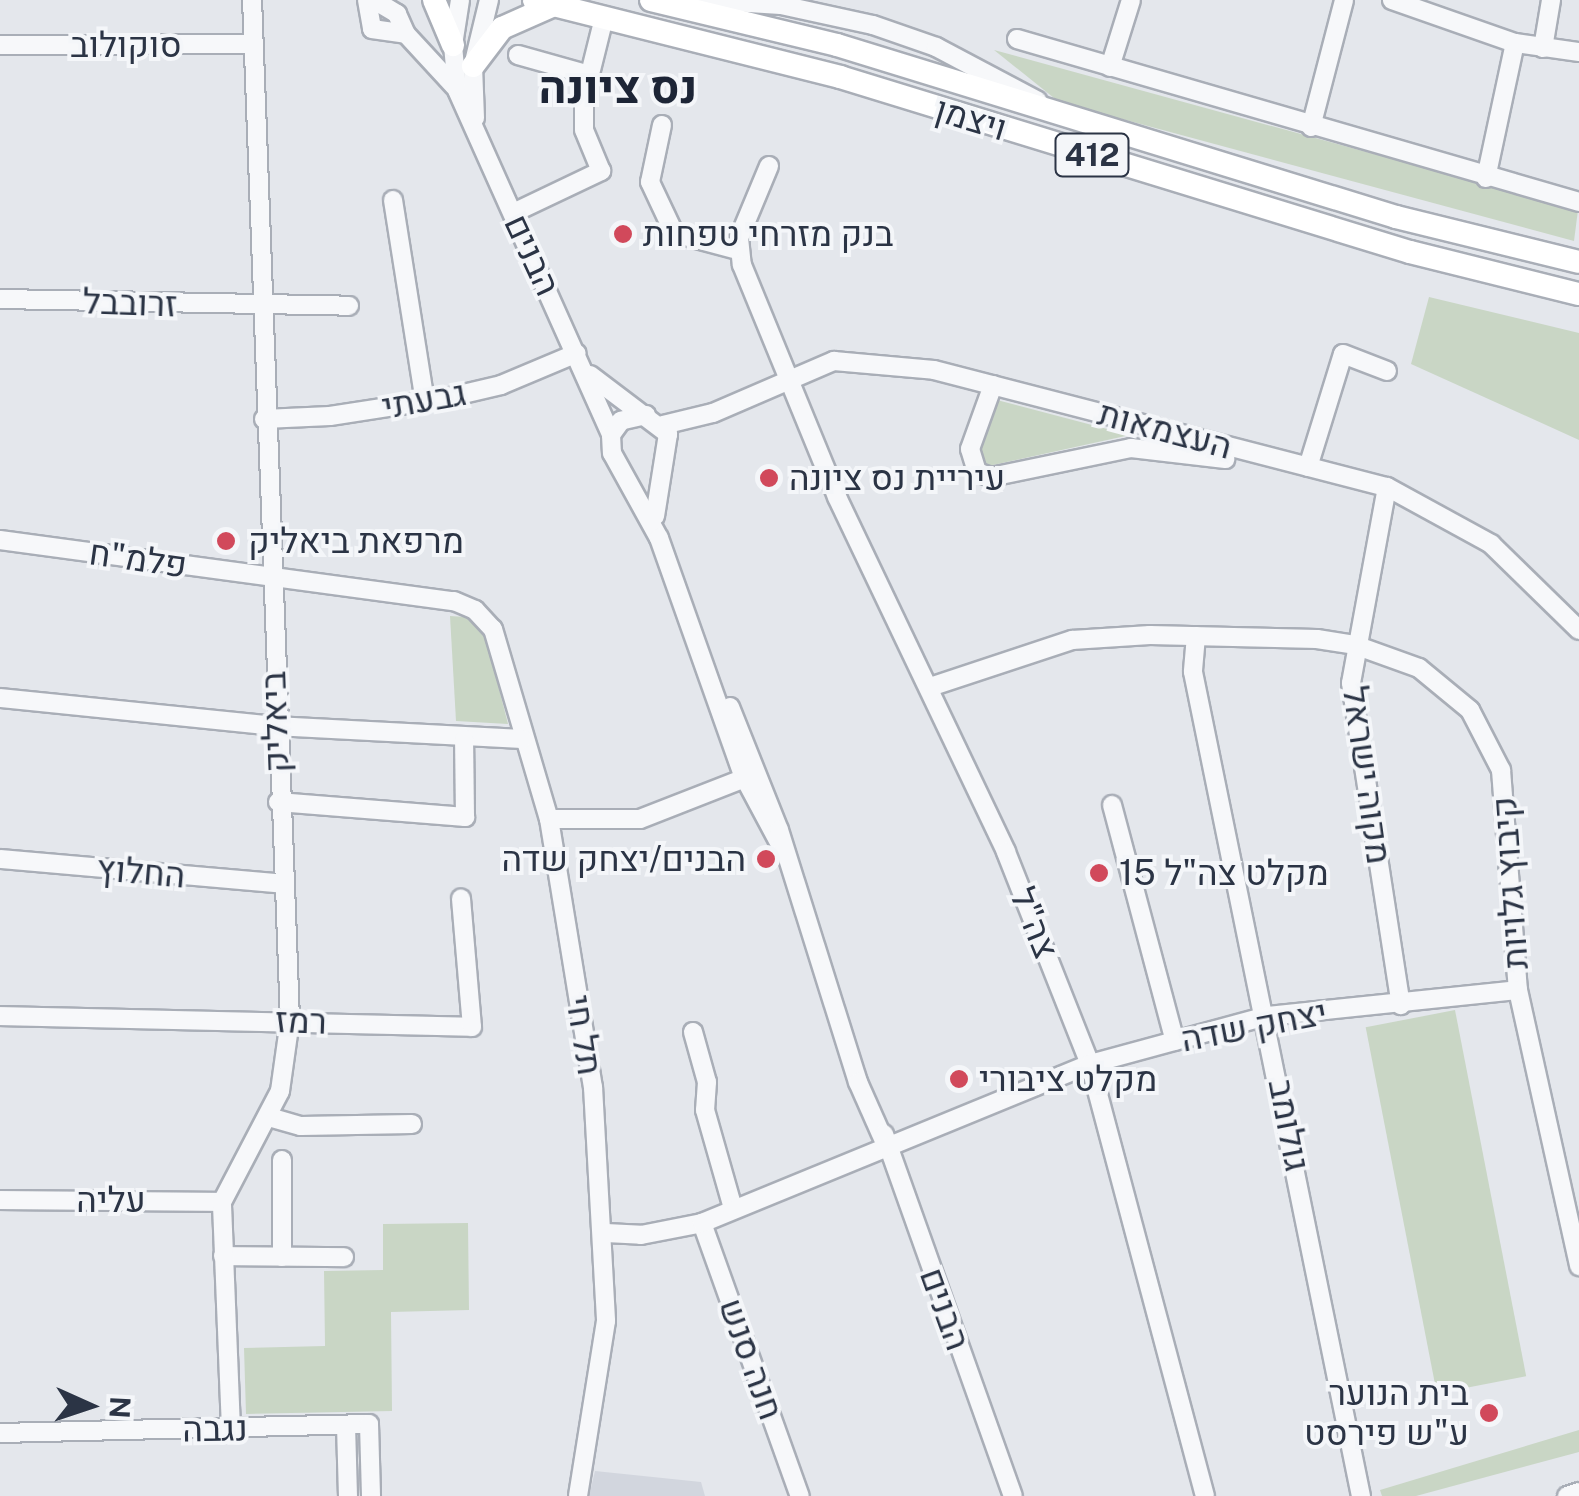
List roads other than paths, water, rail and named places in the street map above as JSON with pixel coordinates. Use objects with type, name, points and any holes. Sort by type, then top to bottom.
[{"type":"main road","points":[[434,0],[453,44]]},
{"type":"main road","name":"ויצמן","points":[[651,0],[838,45],[1396,217],[1579,262]]},
{"type":"main road","points":[[473,66],[502,28],[544,2]]},
{"type":"main road","name":"ויצמן","points":[[544,2],[840,78],[1410,252],[1579,294]]},
{"type":"street","name":"ביאליק","points":[[222,1202],[280,1091],[290,1020],[274,726],[252,0]]},
{"type":"street","points":[[371,0],[372,29],[406,34]]},
{"type":"street","points":[[371,0],[397,14],[406,34],[457,90]]},
{"type":"street","name":"הבנים","points":[[460,0],[453,44],[457,90],[585,372],[612,436],[612,453],[659,538],[745,778],[783,850]]},
{"type":"street","name":"הבנים","points":[[478,138],[473,66],[489,0]]},
{"type":"street","points":[[701,0],[773,3],[936,47],[1064,116]]},
{"type":"street","points":[[1110,67],[1131,0]]},
{"type":"street","points":[[1311,126],[1344,0]]},
{"type":"street","points":[[1542,48],[1551,0]]},
{"type":"street","points":[[1401,2],[1515,42],[1579,52]]},
{"type":"street","points":[[513,214],[601,172],[584,130],[589,76],[604,18]]},
{"type":"street","points":[[1017,39],[1579,202]]},
{"type":"street","points":[[1486,178],[1515,42]]},
{"type":"street","name":"סוקולוב","points":[[0,45],[253,44]]},
{"type":"street","points":[[518,55],[589,76]]},
{"type":"street","points":[[662,125],[650,182],[674,233],[738,250],[769,166]]},
{"type":"street","points":[[393,200],[424,401]]},
{"type":"street","name":"צה\"ל","points":[[738,250],[787,379],[1006,852],[1090,1064],[1205,1496]]},
{"type":"street","name":"זרובבל","points":[[0,299],[261,308],[349,306]]},
{"type":"street","name":"גבעתי","points":[[264,419],[424,401],[501,385],[577,354]]},
{"type":"street","points":[[1308,467],[1343,354],[1387,371]]},
{"type":"street","name":"העצמאות","points":[[612,436],[629,416],[661,436],[787,379],[858,360],[993,385],[1387,487],[1491,544],[1579,630]]},
{"type":"street","points":[[585,372],[661,436],[640,474],[622,468]]},
{"type":"street","points":[[993,385],[970,449],[977,472],[991,477],[1130,448],[1226,459]]},
{"type":"street","name":"הבנים","points":[[659,538],[654,490],[661,436]]},
{"type":"street","name":"מקוה ישראל","points":[[1387,487],[1355,644],[1354,720],[1401,1005]]},
{"type":"street","name":"פלמ\"ח","points":[[0,540],[454,601]]},
{"type":"street","name":"תל חי","points":[[454,601],[476,610],[492,629],[549,819],[592,1086],[606,1233],[601,1383],[578,1496]]},
{"type":"street","name":"קיבוץ גלויות","points":[[930,687],[1040,646],[1108,636],[1196,636],[1355,644],[1419,668],[1470,710],[1490,742],[1506,798],[1518,990],[1579,1266]]},
{"type":"street","name":"גולומב","points":[[1196,636],[1193,672],[1267,1016],[1361,1496]]},
{"type":"street","name":"הבנים","points":[[713,681],[744,738],[855,1060],[880,1110],[885,1143],[1012,1496]]},
{"type":"street","points":[[0,698],[274,726],[464,739],[523,739]]},
{"type":"street","points":[[278,802],[465,817],[464,739]]},
{"type":"street","points":[[549,819],[640,819],[745,778]]},
{"type":"street","points":[[1112,805],[1175,1041]]},
{"type":"street","name":"החלוץ","points":[[0,859],[283,884]]},
{"type":"street","name":"רמז","points":[[0,1016],[472,1027],[461,898]]},
{"type":"street","name":"יצחק שדה","points":[[606,1233],[641,1235],[702,1223],[885,1143],[1090,1064],[1267,1016],[1518,990]]},
{"type":"street","points":[[693,1032],[708,1082],[704,1110],[734,1208]]},
{"type":"street","points":[[269,1117],[301,1126],[412,1124]]},
{"type":"street","points":[[282,1160],[282,1257]]},
{"type":"street","name":"עליה","points":[[0,1200],[222,1202]]},
{"type":"street","points":[[222,1202],[230,1429]]},
{"type":"street","name":"חנה סנש","points":[[702,1223],[800,1496]]},
{"type":"street","points":[[223,1256],[344,1257]]},
{"type":"street","name":"נגבה","points":[[0,1432],[369,1424],[372,1496]]},
{"type":"street","points":[[346,1425],[348,1496]]},
{"type":"street","points":[[1567,1496],[1579,1492]]},
{"type":"place","name":"בנק מזרחי טפחות","points":[[623,234]]},
{"type":"place","name":"עיריית נס ציונה","points":[[769,478]]},
{"type":"place","name":"מרפאת ביאליק","points":[[226,541]]},
{"type":"place","name":"הבנים/יצחק שדה","points":[[766,859]]},
{"type":"place","name":"מקלט צה\"ל 15","points":[[1099,873]]},
{"type":"place","name":"מקלט ציבורי","points":[[959,1079]]},
{"type":"place","name":"בית הנוער ע\"ש פירסט","points":[[1489,1413]]},
{"type":"district","name":"נס ציונה","points":[[618,87]]}]
